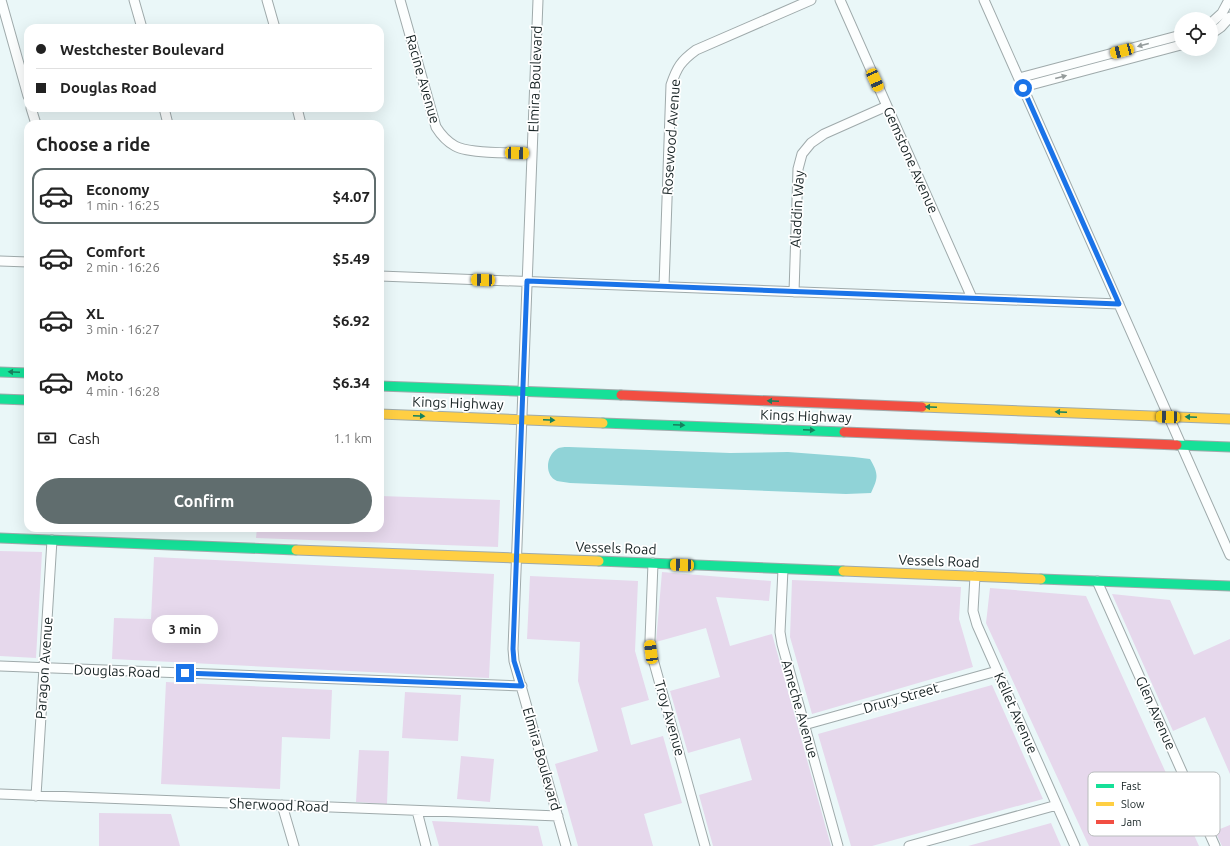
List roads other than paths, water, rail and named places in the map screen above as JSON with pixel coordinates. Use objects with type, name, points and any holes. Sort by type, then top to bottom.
[{"type":"main road","points":[[0,372],[24,373]]},
{"type":"main road","name":"Kings Highway","points":[[384,386],[1230,419]]},
{"type":"main road","points":[[0,399],[24,400]]},
{"type":"main road","name":"Kings Highway","points":[[384,414],[1230,447]]},
{"type":"main road","name":"Vessels Road","points":[[0,538],[1230,586]]},
{"type":"street","points":[[134,0],[141,24]]},
{"type":"street","points":[[267,0],[274,24]]},
{"type":"street","name":"Racine Avenue","points":[[400,0],[436,127],[444,139],[456,147],[471,151],[532,153]]},
{"type":"street","name":"Elmira Boulevard","points":[[538,0],[513,649],[514,661],[566,846]]},
{"type":"street","name":"Rosewood Avenue","points":[[664,286],[671,85],[676,71],[684,59],[696,50],[811,0]]},
{"type":"street","name":"Gemstone Avenue","points":[[840,0],[972,298]]},
{"type":"street","points":[[984,0],[1230,555]]},
{"type":"street","points":[[1218,17],[1227,10],[1229,0]]},
{"type":"street","points":[[2,5],[24,82]]},
{"type":"street","points":[[1218,29],[1230,17]]},
{"type":"street","points":[[1019,78],[1174,37]]},
{"type":"street","points":[[1023,88],[1174,47]]},
{"type":"street","name":"Aladdin Way","points":[[794,292],[798,169],[802,154],[811,143],[824,134],[887,106]]},
{"type":"street","points":[[0,261],[24,262]]},
{"type":"street","points":[[384,276],[1119,304]]},
{"type":"street","name":"Paragon Avenue","points":[[36,796],[52,540]]},
{"type":"street","name":"Troy Avenue","points":[[653,564],[650,640],[651,652],[705,846]]},
{"type":"street","name":"Ameche Avenue","points":[[783,568],[780,632],[782,644],[838,846]]},
{"type":"street","name":"Kellet Avenue","points":[[975,576],[973,611],[977,625],[1075,846]]},
{"type":"street","name":"Glen Avenue","points":[[1097,581],[1182,772]]},
{"type":"street","name":"Douglas Road","points":[[0,666],[522,686]]},
{"type":"street","name":"Drury Street","points":[[804,725],[997,671]]},
{"type":"street","name":"Sherwood Road","points":[[0,794],[558,816]]},
{"type":"street","points":[[282,805],[294,846]]},
{"type":"street","points":[[909,846],[1056,805]]},
{"type":"street","points":[[417,810],[426,846]]},
{"type":"street","name":"Glen Avenue","points":[[1211,836],[1215,846]]},
{"type":"water","points":[[561,447],[730,453],[788,452],[854,457],[870,459],[876,472],[876,480],[871,493],[846,494],[570,483],[557,481],[548,470],[549,461],[553,452],[557,449]]}]
